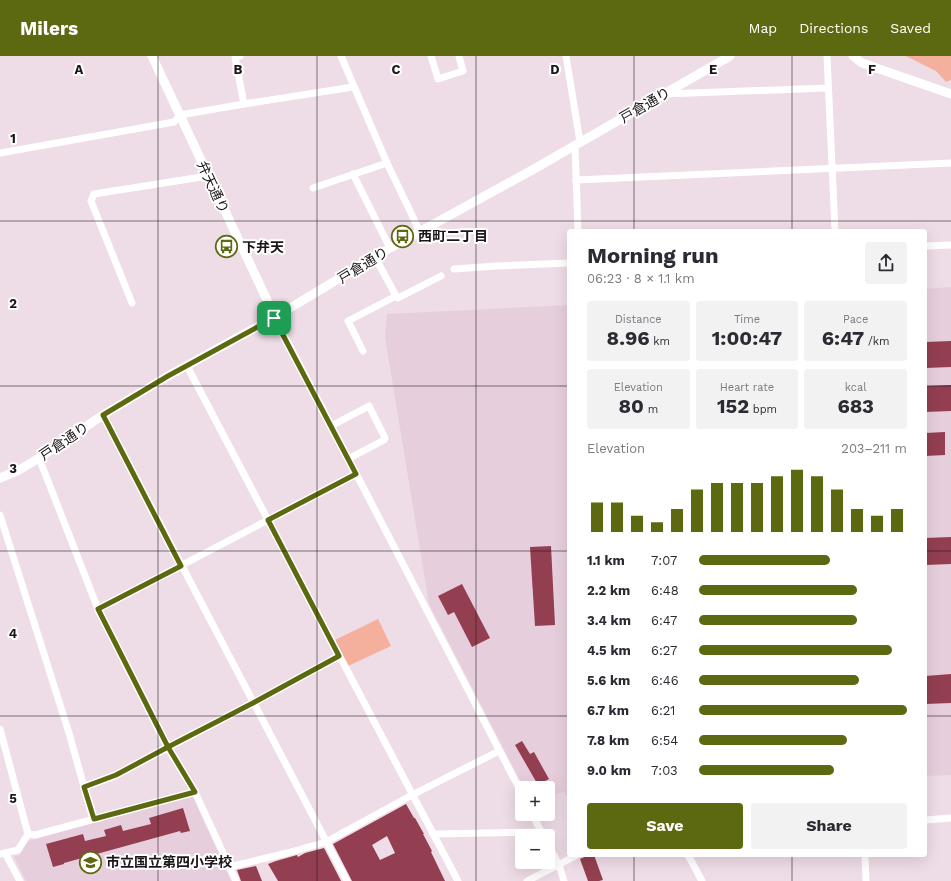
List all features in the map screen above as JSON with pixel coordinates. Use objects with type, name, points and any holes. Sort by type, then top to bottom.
[{"type":"street","name":"弁天通り","points":[[152,56],[274,318]]},
{"type":"street","points":[[240,56],[235,57],[244,104]]},
{"type":"street","points":[[341,56],[353,87],[387,163],[420,232]]},
{"type":"street","points":[[431,56],[438,79],[463,71],[459,56]]},
{"type":"street","points":[[566,56],[578,144],[576,180],[578,229]]},
{"type":"street","name":"戸倉通り","points":[[0,478],[19,470],[103,415],[274,318],[390,248],[578,144],[730,56]]},
{"type":"street","points":[[827,56],[835,229]]},
{"type":"street","points":[[853,56],[862,63],[951,94]]},
{"type":"street","points":[[0,153],[174,122],[180,116],[244,104],[353,87]]},
{"type":"street","points":[[664,94],[828,88]]},
{"type":"street","points":[[313,188],[387,163]]},
{"type":"street","points":[[576,180],[951,163]]},
{"type":"street","points":[[353,174],[390,248]]},
{"type":"street","points":[[132,303],[90,201],[94,194],[208,176]]},
{"type":"street","points":[[927,246],[951,245]]},
{"type":"street","points":[[375,258],[396,296]]},
{"type":"street","points":[[454,269],[567,263]]},
{"type":"street","points":[[363,351],[348,321],[396,296],[398,298],[441,276]]},
{"type":"street","points":[[274,318],[515,781]]},
{"type":"street","points":[[187,366],[458,881]]},
{"type":"street","points":[[331,426],[369,406],[385,438],[384,440],[348,459]]},
{"type":"street","points":[[103,415],[347,881]]},
{"type":"street","points":[[39,458],[98,609],[168,747],[195,792],[236,881]]},
{"type":"street","points":[[98,609],[356,474]]},
{"type":"street","points":[[0,515],[69,732],[94,819]]},
{"type":"street","points":[[84,787],[116,775],[339,656]]},
{"type":"street","points":[[0,729],[28,834],[18,850],[3,854],[20,881]]},
{"type":"street","points":[[229,867],[326,842],[412,795],[499,751]]},
{"type":"street","points":[[28,834],[35,835],[195,792]]},
{"type":"street","points":[[927,820],[951,818]]},
{"type":"street","points":[[433,834],[515,834]]},
{"type":"street","points":[[555,857],[564,881]]},
{"type":"street","points":[[527,881],[573,857]]},
{"type":"street","points":[[689,857],[702,881]]},
{"type":"street","points":[[865,857],[866,881]]},
{"type":"shaded area","points":[[906,56],[951,56],[951,80],[946,82],[936,71]]},
{"type":"shaded area","points":[[951,287],[951,775],[927,776],[927,289]]},
{"type":"shaded area","points":[[567,305],[567,797],[564,792],[555,795],[555,781],[520,781],[429,604],[385,337],[387,314]]},
{"type":"shaded area","points":[[378,619],[391,646],[348,666],[335,640]]},
{"type":"shaded area","points":[[192,795],[231,881],[26,881],[14,857],[20,855],[28,841]]},
{"type":"building","points":[[951,341],[951,367],[927,368],[927,342]]},
{"type":"building","points":[[951,385],[951,411],[927,412],[927,386]]},
{"type":"building","points":[[945,432],[945,455],[927,456],[927,433]]},
{"type":"building","points":[[951,537],[951,564],[927,565],[927,538]]},
{"type":"building","points":[[551,546],[555,625],[535,626],[530,547]]},
{"type":"building","points":[[462,584],[490,638],[472,647],[454,612],[448,615],[438,596]]},
{"type":"building","points":[[951,674],[951,703],[927,704],[927,676]]},
{"type":"building","points":[[522,741],[530,754],[534,752],[549,779],[545,781],[536,781],[515,745]]},
{"type":"building","points":[[406,804],[424,834],[445,881],[352,881],[333,844]],"holes":[[[387,836],[395,853],[380,860],[372,845]]]},
{"type":"building","points":[[183,808],[190,831],[181,833],[180,831],[53,867],[46,844],[83,834],[85,841],[106,836],[104,830],[121,825],[123,831],[151,824],[149,818]]},
{"type":"building","points":[[324,848],[341,881],[278,881],[268,864],[297,855],[298,857],[305,853]]},
{"type":"building","points":[[584,857],[595,857],[603,880],[588,881],[580,859]]},
{"type":"building","points":[[256,866],[262,881],[241,881],[237,870]]},
{"type":"place","name":"西町二丁目","points":[[403,236]]},
{"type":"place","name":"下弁天","points":[[227,247]]},
{"type":"place","name":"市立国立第四小学校","points":[[90,862]]},
{"type":"route","points":[[274,318],[168,376],[103,415],[181,566],[98,609],[168,747],[116,775],[84,787],[94,819],[195,792],[168,747],[339,656],[268,520],[356,474],[274,318]]}]
